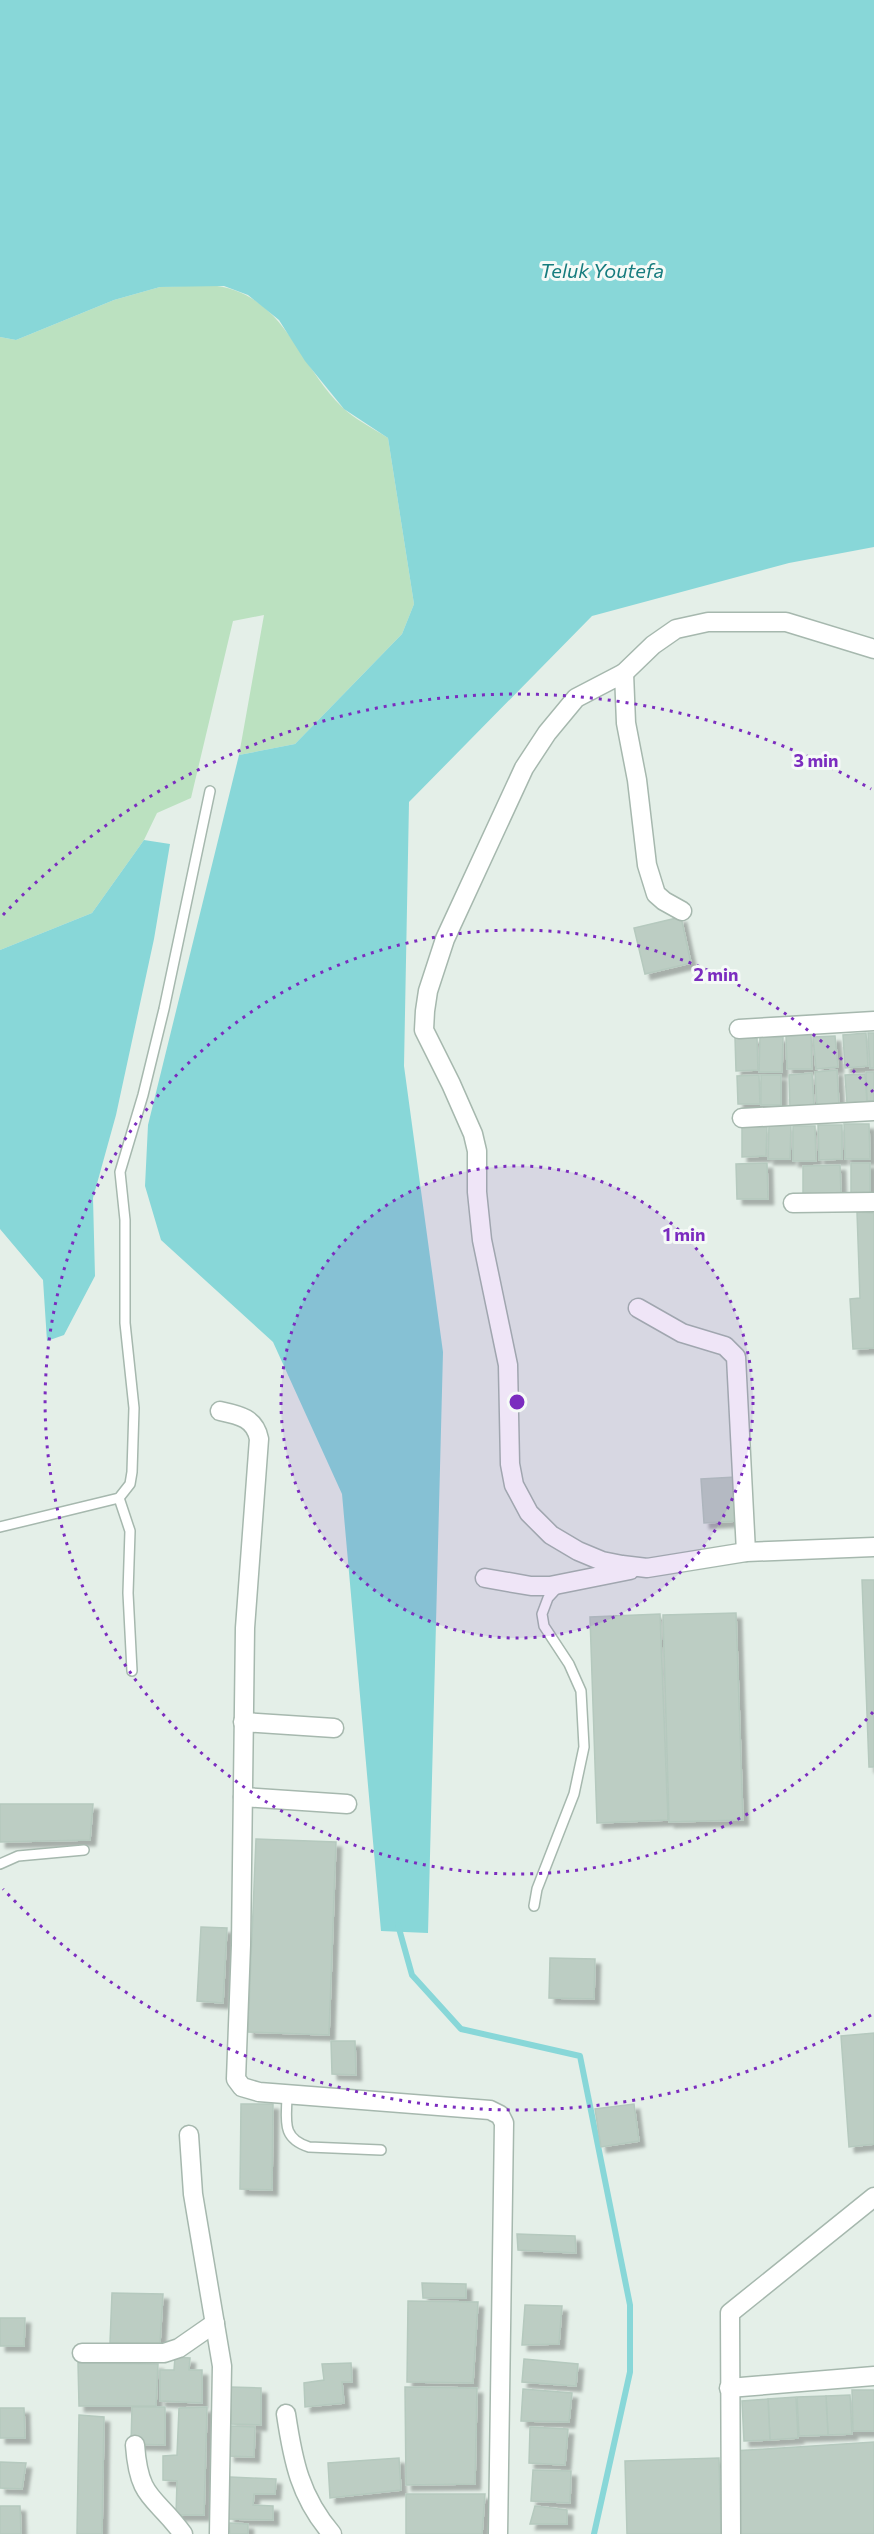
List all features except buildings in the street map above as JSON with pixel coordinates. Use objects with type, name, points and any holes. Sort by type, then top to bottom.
[{"type":"street","points":[[647,1568],[602,1561],[578,1551],[551,1535],[529,1513],[514,1485],[510,1464],[508,1365],[482,1240],[477,1192],[477,1151],[473,1134],[451,1083],[424,1030],[428,991],[445,939],[524,768],[547,733],[576,698],[624,673],[653,645],[675,629],[708,622],[786,622],[874,649]]},
{"type":"street","points":[[624,673],[626,723],[638,780],[646,866],[656,894],[664,902],[682,911]]},
{"type":"street","points":[[739,1029],[874,1021]]},
{"type":"street","points":[[742,1118],[874,1112]]},
{"type":"street","points":[[792,1203],[874,1202]]},
{"type":"street","points":[[638,1308],[682,1333],[725,1346],[736,1357],[746,1552]]},
{"type":"street","points":[[220,1411],[250,1420],[258,1431],[259,1439],[245,1628],[236,2079],[242,2087],[287,2094],[490,2110],[500,2115],[504,2123],[498,2534]]},
{"type":"street","points":[[485,1578],[531,1586],[560,1584],[746,1552],[874,1547]]},
{"type":"street","points":[[243,1722],[334,1728]]},
{"type":"street","points":[[243,1797],[347,1804]]},
{"type":"street","points":[[189,2135],[193,2194],[220,2346],[223,2387],[219,2534]]},
{"type":"street","points":[[731,2534],[730,2313],[874,2197]]},
{"type":"street","points":[[82,2353],[164,2353],[178,2348],[215,2323]]},
{"type":"street","points":[[729,2388],[874,2376]]},
{"type":"street","points":[[286,2414],[300,2484],[311,2505],[332,2534]]},
{"type":"street","points":[[135,2445],[137,2468],[143,2487],[151,2500],[183,2534]]},
{"type":"lane","points":[[0,1527],[119,1498],[130,1484],[134,1408],[126,1323],[125,1221],[120,1172],[164,1010],[210,791]]},
{"type":"lane","points":[[119,1498],[130,1531],[128,1593],[132,1671]]},
{"type":"lane","points":[[534,1906],[537,1889],[574,1794],[584,1747],[581,1691],[569,1664],[544,1626],[542,1614],[548,1598],[560,1584]]},
{"type":"lane","points":[[0,1864],[27,1855],[84,1851]]},
{"type":"lane","points":[[287,2094],[287,2128],[292,2139],[298,2143],[309,2146],[381,2150]]},
{"type":"green space","points":[[208,285],[233,290],[254,300],[271,314],[342,407],[388,438],[414,604],[402,634],[295,744],[239,755],[264,615],[233,621],[191,798],[157,813],[144,840],[92,913],[0,950],[0,337],[16,340],[114,300],[160,287]]},
{"type":"water","name":"Teluk Youtefa","points":[[0,0],[874,0],[874,547],[789,563],[592,616],[409,802],[404,1066],[443,1352],[428,1933],[381,1931],[342,1494],[273,1342],[161,1240],[145,1186],[148,1125],[239,755],[295,744],[402,634],[414,604],[388,438],[344,409],[305,361],[279,320],[248,295],[224,286],[160,287],[114,300],[16,340],[0,337]]},
{"type":"water","points":[[144,840],[170,844],[154,939],[116,1115],[93,1198],[95,1276],[64,1335],[47,1341],[43,1280],[0,1229],[0,950],[92,913]]},
{"type":"waterway","points":[[398,1925],[412,1975],[461,2029],[580,2056],[630,2305],[630,2372],[594,2534]]}]
